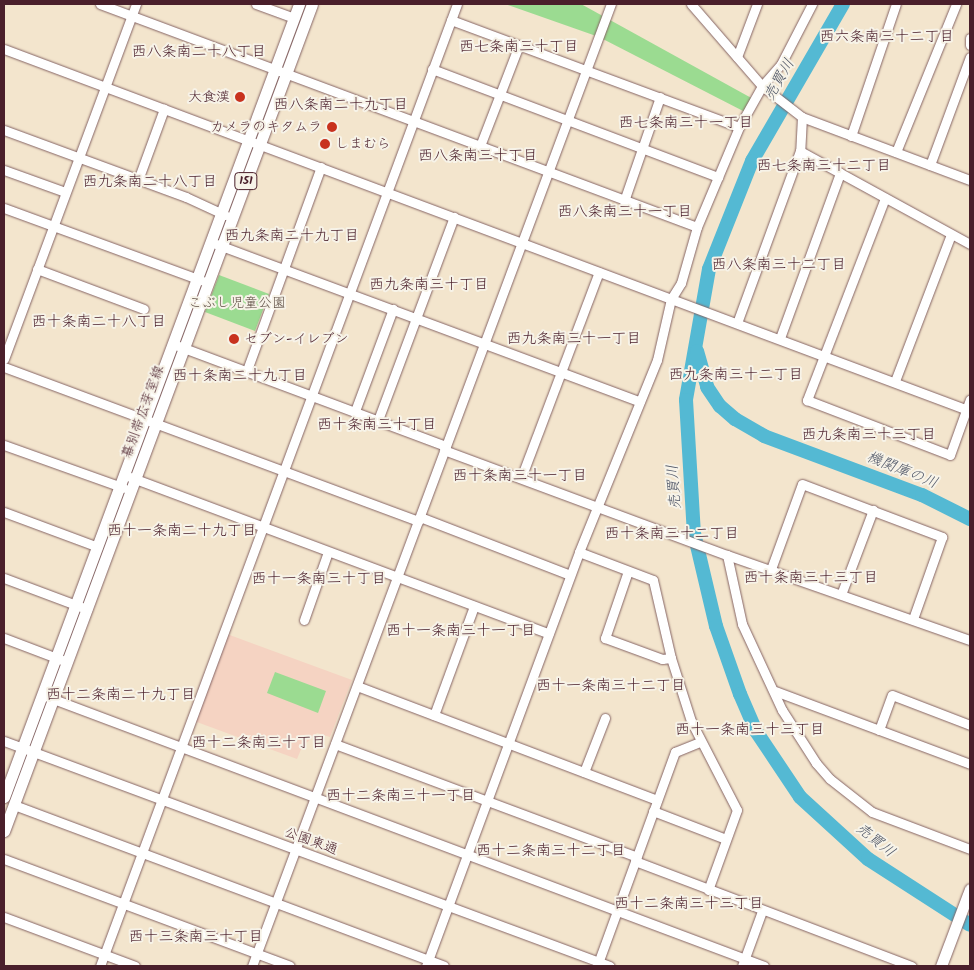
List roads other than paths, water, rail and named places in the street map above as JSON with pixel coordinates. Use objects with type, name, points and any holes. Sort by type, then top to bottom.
[{"type":"main road","name":"幕別帯広芽室線","points":[[82,607],[98,547],[130,476],[227,216],[260,144],[294,18],[300,4]]},
{"type":"main road","name":"幕別帯広芽室線","points":[[227,216],[248,140],[312,4]]},
{"type":"main road","name":"幕別帯広芽室線","points":[[4,831],[14,806],[28,751],[125,488]]},
{"type":"main road","name":"幕別帯広芽室線","points":[[4,797],[28,751]]},
{"type":"main road","points":[[941,966],[969,892]]},
{"type":"street","points":[[100,4],[697,227]]},
{"type":"street","points":[[4,360],[136,4]]},
{"type":"street","points":[[256,4],[294,18]]},
{"type":"street","points":[[100,966],[180,745],[351,293],[457,4]]},
{"type":"street","points":[[252,966],[611,4]]},
{"type":"street","points":[[691,4],[764,87],[800,115],[970,180]]},
{"type":"street","points":[[737,57],[757,4]]},
{"type":"street","points":[[427,963],[570,575],[657,360],[697,227],[739,127],[781,64],[812,4]]},
{"type":"street","points":[[851,136],[896,4]]},
{"type":"street","points":[[896,152],[956,4]]},
{"type":"street","points":[[452,20],[739,127]]},
{"type":"street","points":[[970,38],[970,45]]},
{"type":"street","points":[[480,146],[519,45]]},
{"type":"street","points":[[4,49],[968,410]]},
{"type":"street","points":[[930,165],[970,56]]},
{"type":"street","points":[[432,69],[718,176]]},
{"type":"street","points":[[624,201],[660,97]]},
{"type":"street","points":[[138,180],[164,110]]},
{"type":"street","points":[[737,323],[800,152],[800,115]]},
{"type":"street","points":[[4,130],[138,180],[227,216]]},
{"type":"street","points":[[800,152],[970,244]]},
{"type":"street","points":[[247,370],[321,168]]},
{"type":"street","points":[[4,170],[65,192]]},
{"type":"street","points":[[780,338],[840,173]]},
{"type":"street","points":[[885,198],[807,400],[950,454],[968,410],[970,399]]},
{"type":"street","points":[[4,208],[52,227],[203,280]]},
{"type":"street","points":[[378,420],[454,217]]},
{"type":"street","points":[[896,382],[951,234]]},
{"type":"street","points":[[216,244],[640,402]]},
{"type":"street","points":[[37,269],[144,309]]},
{"type":"street","points":[[521,478],[599,272]]},
{"type":"street","points":[[355,411],[393,309]]},
{"type":"street","points":[[178,346],[355,411],[597,507],[724,554],[842,592],[970,640]]},
{"type":"street","points":[[4,367],[570,575]]},
{"type":"street","points":[[4,445],[125,488]]},
{"type":"street","points":[[130,476],[549,634]]},
{"type":"street","points":[[771,569],[802,484],[942,537],[913,619]]},
{"type":"street","points":[[842,592],[873,510]]},
{"type":"street","points":[[4,512],[98,547]]},
{"type":"street","points":[[304,620],[328,552]]},
{"type":"street","points":[[579,552],[653,580],[671,658],[700,742],[737,810],[708,890]]},
{"type":"street","points":[[724,554],[742,624],[775,691],[782,710],[799,740],[830,779],[872,812],[970,849]]},
{"type":"street","points":[[628,571],[605,638],[662,659],[671,658]]},
{"type":"street","points":[[4,578],[82,607]]},
{"type":"street","points":[[434,715],[474,606]]},
{"type":"street","points":[[4,639],[62,660]]},
{"type":"street","points":[[357,686],[657,800]]},
{"type":"street","points":[[775,691],[970,762]]},
{"type":"street","points":[[879,730],[892,695],[970,725]]},
{"type":"street","points":[[48,697],[618,910],[743,962],[764,966]]},
{"type":"street","points":[[584,772],[605,718]]},
{"type":"street","name":"公園東通","points":[[4,741],[448,906],[598,964],[610,966]]},
{"type":"street","points":[[598,964],[674,752],[700,742]]},
{"type":"street","points":[[335,744],[486,800],[762,911],[912,966]]},
{"type":"street","points":[[14,806],[276,903],[427,963],[444,966]]},
{"type":"street","points":[[653,811],[726,839]]},
{"type":"street","points":[[4,859],[290,966]]},
{"type":"street","points":[[743,962],[762,911]]},
{"type":"street","points":[[4,917],[135,966]]},
{"type":"waterway","name":"売買川","points":[[843,4],[752,161],[709,269],[686,400],[694,533],[716,626],[740,694],[756,731],[800,797],[868,859],[970,925]]},
{"type":"waterway","name":"機関庫の川","points":[[697,351],[707,387],[720,406],[735,419],[764,436],[922,495],[970,519]]},
{"type":"place","name":"大食漢","points":[[240,97]]},
{"type":"place","name":"カメラのキタムラ","points":[[332,127]]},
{"type":"place","name":"しまむら","points":[[325,144]]},
{"type":"place","name":"セブン-イレブン","points":[[234,339]]},
{"type":"district","name":"西六条南三十二丁目","points":[[887,38]]},
{"type":"district","name":"西七条南三十丁目","points":[[519,48]]},
{"type":"district","name":"西八条南二十八丁目","points":[[199,53]]},
{"type":"district","name":"西八条南二十九丁目","points":[[341,106]]},
{"type":"district","name":"西七条南三十一丁目","points":[[686,124]]},
{"type":"district","name":"西八条南三十丁目","points":[[478,157]]},
{"type":"district","name":"西七条南三十二丁目","points":[[824,167]]},
{"type":"district","name":"西九条南二十八丁目","points":[[150,183]]},
{"type":"district","name":"西八条南三十一丁目","points":[[625,213]]},
{"type":"district","name":"西九条南二十九丁目","points":[[292,237]]},
{"type":"district","name":"西八条南三十二丁目","points":[[779,266]]},
{"type":"district","name":"西九条南三十丁目","points":[[429,286]]},
{"type":"district","name":"西十条南二十八丁目","points":[[99,323]]},
{"type":"district","name":"西九条南三十一丁目","points":[[574,340]]},
{"type":"district","name":"西九条南三十二丁目","points":[[736,376]]},
{"type":"district","name":"西十条南二十九丁目","points":[[240,377]]},
{"type":"district","name":"西十条南三十丁目","points":[[377,426]]},
{"type":"district","name":"西九条南三十三丁目","points":[[869,436]]},
{"type":"district","name":"西十条南三十一丁目","points":[[520,477]]},
{"type":"district","name":"西十一条南二十九丁目","points":[[182,532]]},
{"type":"district","name":"西十条南三十二丁目","points":[[672,535]]},
{"type":"district","name":"西十条南三十三丁目","points":[[811,579]]},
{"type":"district","name":"西十一条南三十丁目","points":[[319,580]]},
{"type":"district","name":"西十一条南三十一丁目","points":[[461,632]]},
{"type":"district","name":"西十一条南三十二丁目","points":[[611,687]]},
{"type":"district","name":"西十二条南二十九丁目","points":[[121,696]]},
{"type":"district","name":"西十一条南三十三丁目","points":[[750,731]]},
{"type":"district","name":"西十二条南三十丁目","points":[[259,744]]},
{"type":"district","name":"西十二条南三十一丁目","points":[[401,797]]},
{"type":"district","name":"西十二条南三十二丁目","points":[[551,852]]},
{"type":"district","name":"西十二条南三十三丁目","points":[[689,905]]},
{"type":"district","name":"西十三条南三十丁目","points":[[196,938]]},
{"type":"park label","name":"こぶし児童公園","points":[[237,303]]}]
